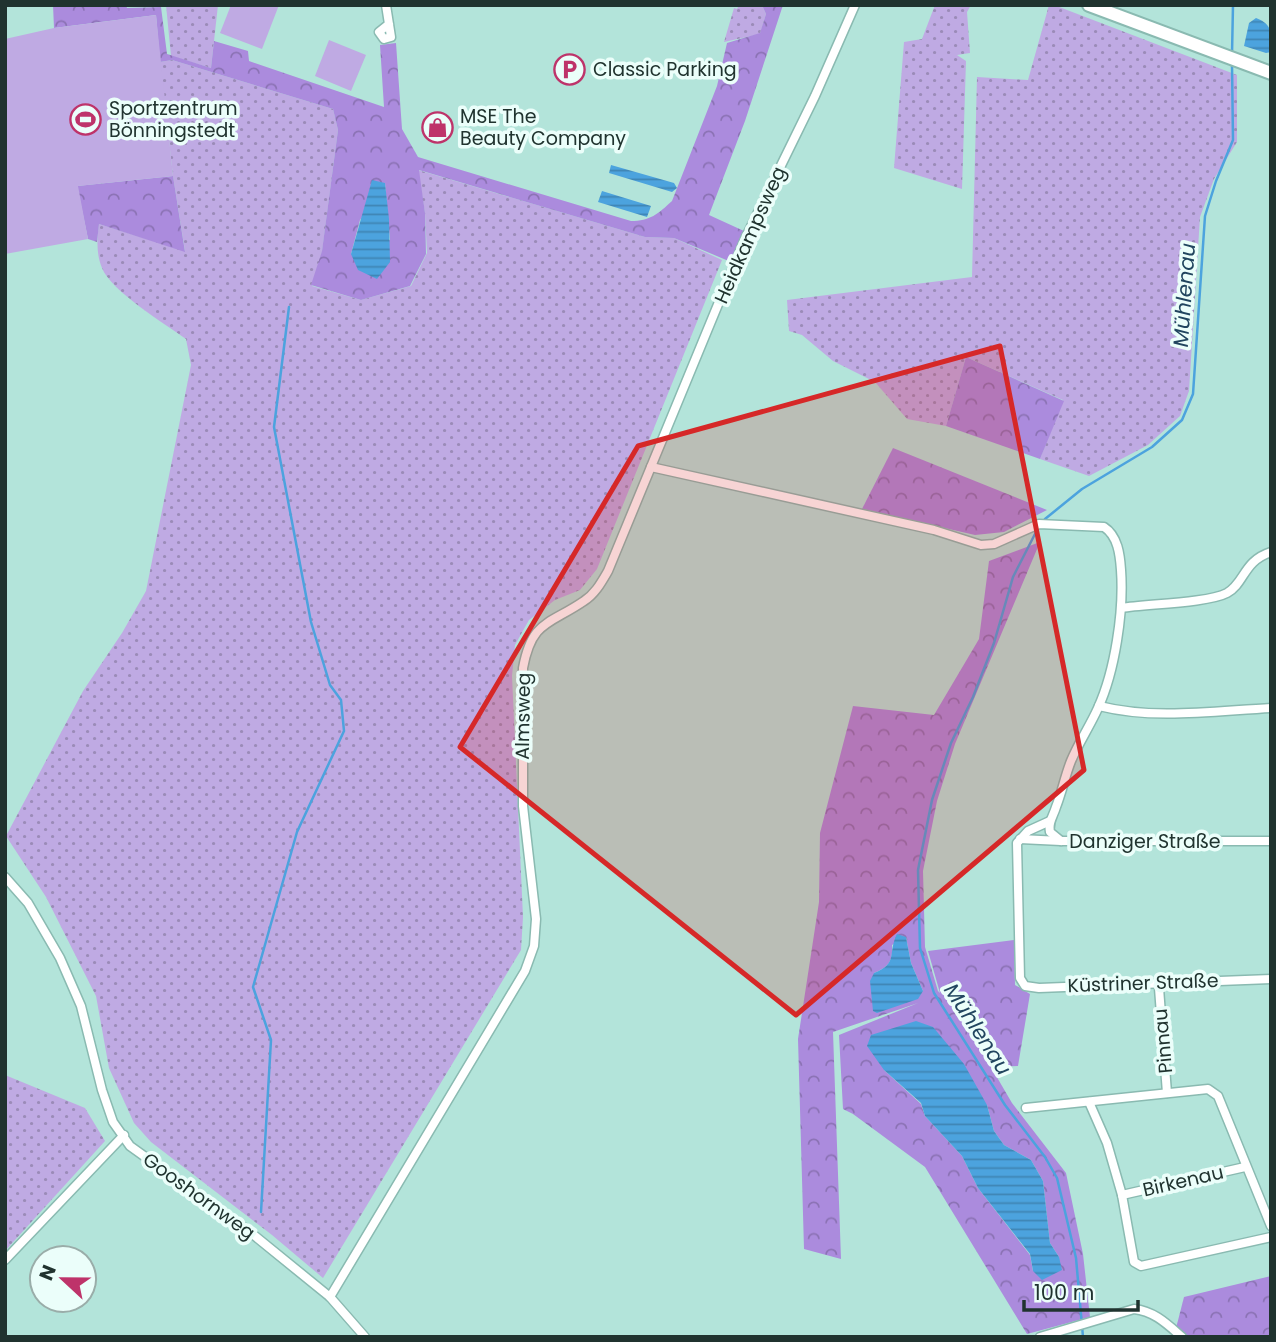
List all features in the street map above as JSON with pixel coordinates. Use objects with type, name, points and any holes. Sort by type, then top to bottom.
[{"type":"main road","points":[[1089,5],[1271,73]]},
{"type":"street","points":[[387,5],[389,23]]},
{"type":"street","name":"Heidkampsweg","points":[[651,467],[747,236],[815,96],[855,5]]},
{"type":"street","points":[[651,467],[934,530],[981,545],[994,544],[1039,524],[1104,527],[1111,531],[1118,550],[1122,608],[1099,706],[1072,759],[1050,821],[1050,832],[1061,841]]},
{"type":"street","name":"Almsweg","points":[[330,1297],[524,971],[534,946],[536,919],[523,806],[523,668],[526,650],[533,636],[547,621],[584,601],[598,589],[651,467]]},
{"type":"street","points":[[1122,608],[1228,593],[1247,567],[1271,552]]},
{"type":"street","points":[[1099,706],[1149,715],[1271,709]]},
{"type":"street","points":[[1020,839],[1028,831],[1050,821]]},
{"type":"street","name":"Danziger Straße","points":[[1020,839],[1271,841]]},
{"type":"street","name":"Küstriner Straße","points":[[1020,839],[1016,849],[1020,978],[1025,986],[1039,988],[1271,979]]},
{"type":"street","name":"Gooshornweg","points":[[5,877],[28,903],[60,958],[81,1006],[113,1122],[130,1146],[250,1232],[330,1297],[365,1337]]},
{"type":"street","name":"Pinnau","points":[[1159,989],[1167,1093]]},
{"type":"street","points":[[1026,1108],[1208,1089],[1218,1096],[1271,1226]]},
{"type":"street","points":[[1089,1102],[1107,1143],[1122,1195],[1134,1262],[1141,1266],[1271,1237]]},
{"type":"street","points":[[5,1260],[124,1135]]},
{"type":"street","name":"Birkenau","points":[[1122,1195],[1245,1167]]},
{"type":"street","points":[[1040,1337],[1134,1308],[1156,1315],[1182,1337]]},
{"type":"highlighted area","points":[[1000,346],[1084,770],[796,1015],[460,747],[638,446]]},
{"type":"shaded area","points":[[166,5],[218,5],[211,68],[171,56]]},
{"type":"shaded area","points":[[231,5],[279,5],[262,49],[220,33]]},
{"type":"shaded area","points":[[739,5],[762,5],[766,14],[760,34],[724,42],[734,8],[737,9]]},
{"type":"shaded area","points":[[935,5],[971,5],[967,12],[970,53],[957,55],[966,61],[962,189],[894,168],[904,42],[922,39]]},
{"type":"shaded area","points":[[1049,5],[1237,75],[1237,142],[1214,179],[1200,217],[1189,391],[1180,416],[1148,445],[1089,476],[1040,459],[1063,400],[966,357],[946,426],[907,419],[875,382],[833,361],[802,335],[789,331],[787,300],[972,277],[977,77],[1028,80]]},
{"type":"shaded area","name":"Sportzentrum Bönningstedt","points":[[156,15],[173,176],[78,186],[88,239],[5,254],[5,39],[54,28]]},
{"type":"shaded area","points":[[329,40],[366,55],[351,91],[315,76]]},
{"type":"shaded area","points":[[172,60],[333,109],[338,130],[322,252],[312,286],[361,300],[411,286],[427,253],[425,213],[418,170],[645,237],[674,238],[722,260],[597,569],[580,590],[555,600],[529,620],[515,645],[512,676],[523,917],[521,950],[323,1278],[151,1142],[134,1123],[109,1068],[96,996],[46,897],[6,836],[83,691],[146,591],[191,365],[186,339],[140,306],[107,277],[100,263],[97,240],[99,224],[185,251],[160,62]]},
{"type":"shaded area","points":[[5,1075],[85,1108],[105,1141],[5,1251]]},
{"type":"green space","points":[[53,5],[161,7],[167,54],[211,68],[214,41],[248,51],[249,61],[384,107],[380,45],[396,43],[402,129],[418,157],[631,221],[653,216],[672,201],[717,86],[727,43],[760,33],[766,14],[762,5],[783,5],[745,121],[709,215],[744,231],[731,262],[674,238],[645,237],[419,170],[425,213],[426,254],[410,286],[361,300],[311,285],[322,251],[338,130],[333,109],[172,60],[160,62],[156,15],[54,28]],"holes":[[[385,183],[390,240],[351,254],[360,220]]]},
{"type":"green space","points":[[173,176],[185,252],[99,224],[97,242],[88,239],[77,186]]},
{"type":"green space","points":[[966,357],[1064,401],[1040,459],[946,426]]},
{"type":"green space","points":[[893,448],[1047,510],[1004,532],[975,535],[862,509]]},
{"type":"green space","points":[[1040,542],[955,744],[937,801],[923,871],[925,947],[940,993],[928,951],[1014,940],[1015,985],[1030,994],[1018,1066],[991,1067],[1012,1103],[1066,1173],[1083,1254],[1090,1317],[1027,1334],[925,1167],[843,1109],[839,1035],[918,1003],[833,1032],[841,1259],[804,1249],[798,1039],[819,902],[820,833],[853,706],[934,715],[979,639],[989,561]],"holes":[[[906,937],[911,963],[923,991],[874,973],[889,963],[892,945]],[[884,1070],[987,1105],[994,1131],[1004,1145],[1031,1160],[1043,1181],[1050,1243],[1059,1257],[1033,1271],[1030,1255],[978,1188],[962,1156],[925,1116],[921,1104]]]},
{"type":"green space","points":[[1271,1276],[1271,1337],[1174,1336],[1184,1297]]},
{"type":"water","points":[[1256,18],[1269,27],[1271,52],[1244,46],[1249,23]]},
{"type":"water","points":[[611,165],[674,183],[677,188],[672,192],[609,173]]},
{"type":"water","points":[[372,180],[385,183],[389,219],[390,262],[377,279],[358,270],[351,254]]},
{"type":"water","points":[[602,191],[651,206],[647,217],[598,202]]},
{"type":"water","points":[[897,934],[906,937],[911,963],[923,991],[918,999],[877,1013],[873,1011],[870,981],[874,973],[890,962]]},
{"type":"water","points":[[916,1021],[933,1027],[964,1064],[987,1105],[994,1131],[1004,1145],[1031,1160],[1043,1181],[1050,1243],[1059,1257],[1062,1270],[1042,1280],[1033,1271],[1030,1254],[978,1188],[962,1156],[925,1116],[921,1103],[884,1070],[867,1046],[871,1035]]},
{"type":"waterway","name":"Mühlenau","points":[[1232,54],[1233,5]]},
{"type":"waterway","name":"Mühlenau","points":[[1045,519],[1082,489],[1152,447],[1182,420],[1193,394],[1205,216],[1233,140],[1232,65]]},
{"type":"waterway","points":[[261,1212],[271,1040],[253,987],[297,832],[344,731],[341,700],[330,685],[311,622],[274,427],[289,307]]},
{"type":"waterway","name":"Mühlenau","points":[[1037,530],[1013,577],[994,643],[951,743],[932,800],[918,870],[920,948],[934,993],[1005,1105],[1045,1157],[1057,1178],[1076,1258],[1083,1337]]},
{"type":"place","name":"Classic Parking","points":[[570,69]]},
{"type":"place","name":"Sportzentrum Bönningstedt","points":[[86,119]]},
{"type":"place","name":"MSE The Beauty Company","points":[[437,127]]}]
